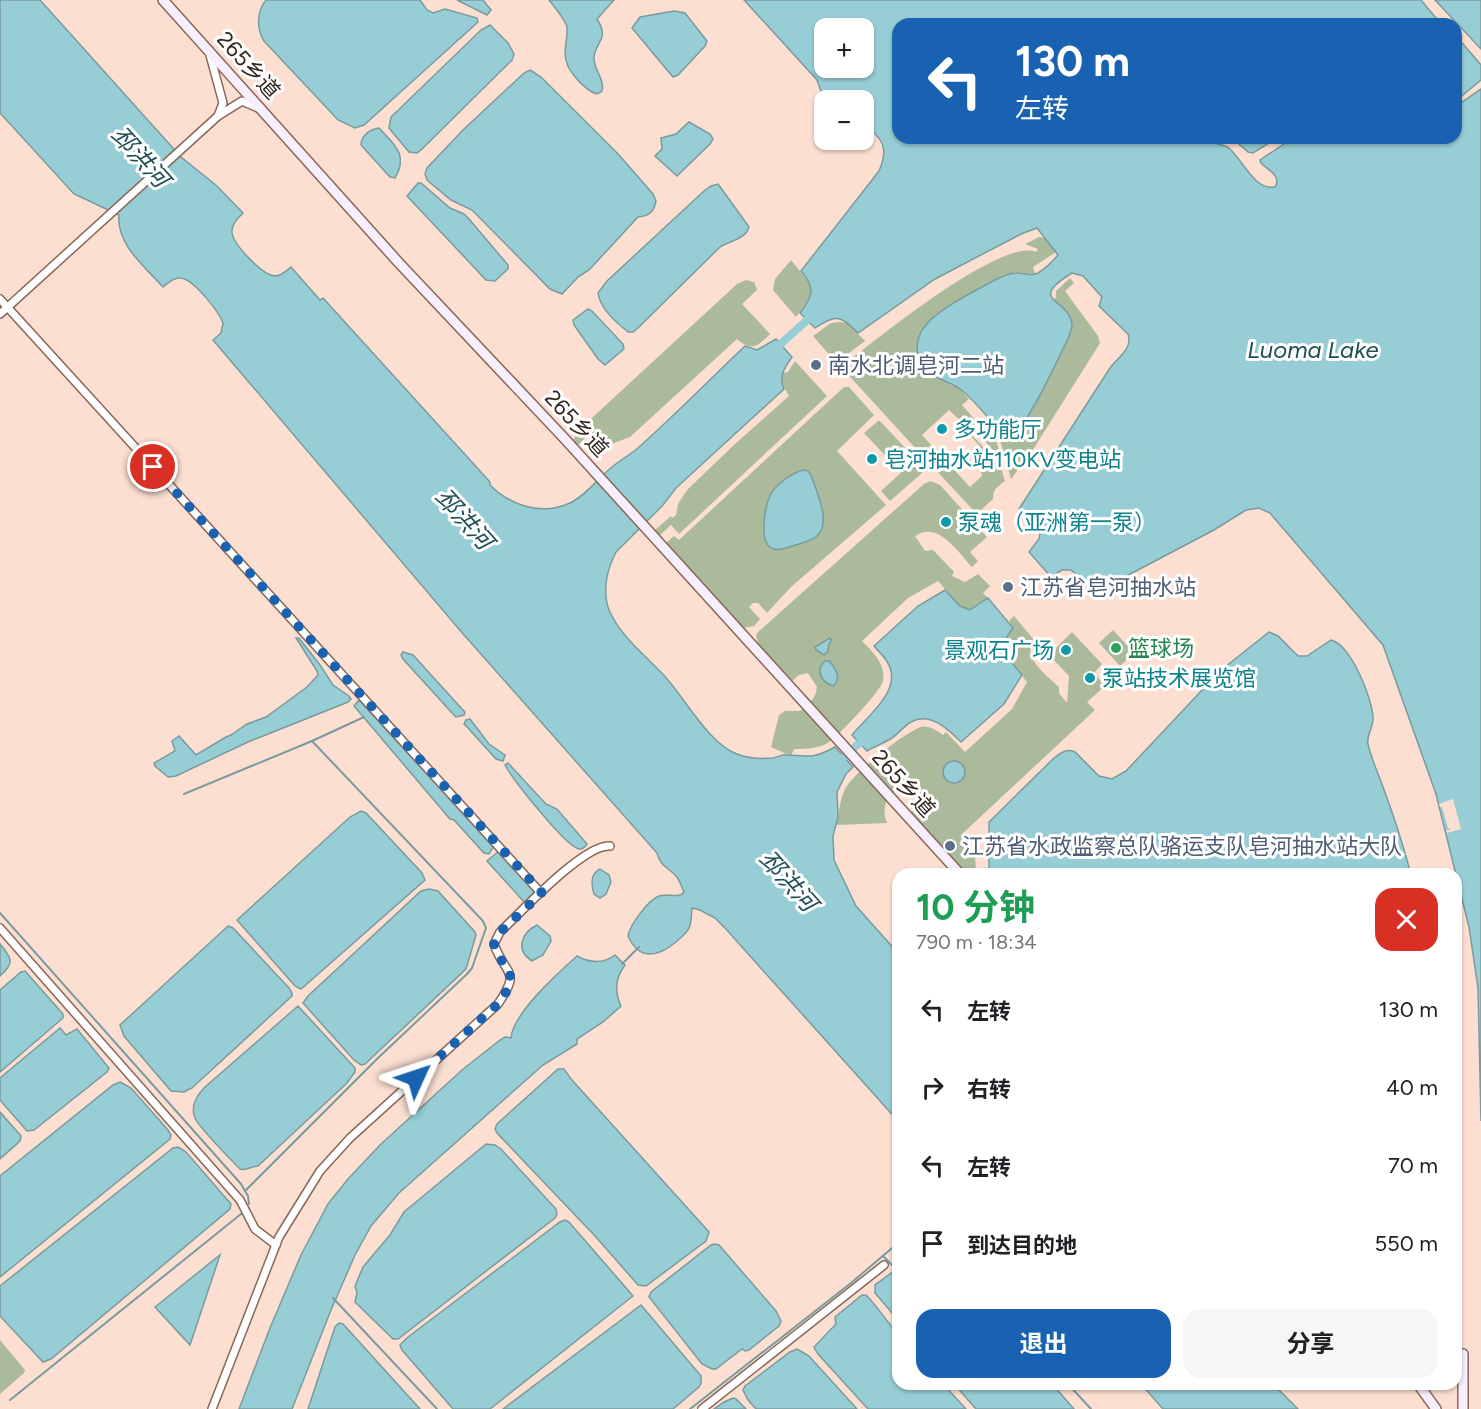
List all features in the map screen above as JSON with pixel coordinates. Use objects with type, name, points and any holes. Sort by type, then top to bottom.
[{"type":"street","name":"265乡道","points":[[163,0],[399,263],[576,451],[955,868]]},
{"type":"street","points":[[208,48],[223,103],[218,116]]},
{"type":"street","points":[[0,314],[218,116],[242,101],[263,110]]},
{"type":"street","points":[[0,299],[542,893]]},
{"type":"street","points":[[212,1409],[276,1245],[320,1171],[350,1138],[498,1004],[510,986],[510,972],[497,954],[494,944],[500,932],[581,856],[602,845],[610,846]]},
{"type":"street","points":[[0,928],[240,1200],[255,1229],[276,1245]]},
{"type":"street","points":[[702,1409],[884,1265]]},
{"type":"street","points":[[1462,1409],[1463,1354]]},
{"type":"street","points":[[1423,1390],[1436,1407]]},
{"type":"green space","points":[[1039,237],[1045,238],[1056,252],[1033,267],[1035,274],[1015,272],[995,280],[935,315],[945,382],[960,389],[969,399],[962,405],[977,422],[969,429],[949,410],[922,435],[940,455],[930,464],[841,367],[907,316],[967,275],[995,260],[1019,252],[1036,252],[1038,249],[1025,244]]},
{"type":"green space","points":[[791,260],[811,285],[811,297],[796,317],[773,290],[775,279]]},
{"type":"green space","points":[[1070,278],[1074,283],[1065,291],[1098,336],[1100,343],[1034,448],[1011,479],[1000,440],[1004,436],[1011,437],[1027,417],[1068,339],[1058,305],[1054,300],[1056,291]]},
{"type":"green space","points":[[746,280],[754,282],[757,290],[742,304],[770,334],[758,345],[751,347],[737,339],[630,437],[609,445],[599,446],[589,434],[578,445],[573,440],[581,428],[737,284]]},
{"type":"green space","points":[[831,323],[849,324],[865,341],[838,361],[833,359],[813,336]]},
{"type":"green space","points":[[795,361],[827,396],[679,534],[671,525],[659,536],[654,531],[671,516],[672,518],[676,515],[678,504],[687,490],[789,396],[781,382],[782,373],[788,372]]},
{"type":"green space","points":[[844,387],[849,387],[874,415],[837,451],[886,505],[791,587],[767,613],[758,603],[753,603],[749,607],[760,619],[754,626],[744,628],[666,543],[674,536],[679,540]]},
{"type":"green space","points":[[878,421],[909,452],[894,465],[864,433]]},
{"type":"green space","points":[[981,426],[997,443],[1001,459],[976,431]]},
{"type":"green space","points":[[971,434],[1000,465],[1005,481],[996,488],[993,499],[979,512],[974,511],[934,468],[944,459],[970,487],[982,476],[981,472],[994,463]]},
{"type":"green space","points":[[916,459],[920,463],[922,473],[890,501],[881,491]]},
{"type":"green space","points":[[930,481],[940,485],[987,537],[970,552],[978,561],[972,567],[954,546],[939,535],[923,532],[915,536],[925,551],[933,550],[954,572],[952,576],[965,582],[978,574],[990,586],[983,593],[988,598],[970,610],[960,606],[938,581],[908,598],[862,641],[881,664],[883,681],[858,714],[822,746],[794,749],[791,756],[771,747],[779,715],[785,711],[800,711],[814,698],[817,687],[808,673],[799,675],[792,681],[759,645],[756,636],[758,632]]},
{"type":"green space","points":[[1014,616],[1035,641],[1031,647],[1033,659],[1037,666],[1059,687],[1059,693],[1067,703],[1069,676],[1049,655],[1072,632],[1102,664],[1094,673],[1105,686],[1087,702],[1095,710],[961,835],[975,852],[976,868],[961,868],[911,812],[926,804],[910,790],[902,789],[889,797],[885,813],[887,823],[836,825],[842,797],[850,782],[880,754],[913,730],[930,727],[943,735],[946,732],[965,752],[1012,709],[1027,682],[1004,653],[1004,641],[1013,628],[1009,621]]},
{"type":"green space","name":"篮球场","points":[[1113,630],[1134,653],[1120,666],[1099,643]]},
{"type":"green space","points":[[0,1340],[25,1370],[0,1394]]},
{"type":"water","name":"邳洪河","points":[[0,0],[40,0],[181,157],[217,186],[243,213],[233,225],[232,233],[249,259],[263,271],[275,276],[291,267],[320,300],[323,298],[490,482],[490,485],[507,498],[527,507],[549,509],[576,500],[612,467],[652,436],[745,346],[757,350],[776,339],[792,357],[782,376],[784,389],[676,488],[663,505],[616,552],[608,573],[607,603],[621,630],[668,680],[708,732],[727,749],[750,757],[773,758],[784,755],[811,756],[835,747],[853,767],[846,774],[837,792],[838,817],[833,836],[834,860],[856,906],[892,946],[892,1114],[715,918],[692,908],[688,930],[669,947],[649,954],[643,953],[632,944],[628,936],[629,931],[650,902],[659,896],[679,895],[684,892],[677,877],[663,864],[657,853],[464,635],[213,340],[221,333],[223,323],[205,296],[185,279],[173,279],[163,287],[140,263],[127,245],[119,226],[119,215],[74,194],[0,113]]},
{"type":"water","points":[[266,0],[420,0],[427,10],[433,13],[445,9],[477,18],[478,22],[364,125],[355,128],[338,120],[264,41],[259,20]]},
{"type":"water","points":[[457,0],[483,0],[491,10],[487,15]]},
{"type":"water","points":[[549,0],[614,0],[597,19],[601,26],[602,36],[595,51],[594,61],[601,78],[602,91],[597,94],[583,85],[567,65],[565,52],[567,27]]},
{"type":"water","name":"Luoma Lake","points":[[744,0],[1421,0],[1436,18],[892,18],[892,144],[1220,144],[1235,154],[1255,180],[1268,187],[1275,187],[1277,180],[1275,176],[1260,160],[1284,144],[1462,144],[1462,102],[1481,89],[1481,1121],[1478,988],[1469,927],[1462,899],[1462,868],[1454,868],[1436,794],[1383,645],[1270,513],[1259,508],[1246,510],[1214,530],[1096,592],[1071,570],[1062,570],[1051,577],[1029,552],[1039,539],[1040,533],[1019,509],[1110,368],[1124,353],[1128,344],[1128,334],[1099,306],[1102,297],[1083,276],[1072,273],[1058,282],[1051,295],[1069,316],[1071,330],[1050,377],[1027,418],[1011,437],[1004,436],[960,389],[925,369],[917,350],[918,338],[924,328],[944,309],[978,289],[1011,273],[1035,274],[1049,264],[1058,255],[1037,228],[935,279],[858,333],[838,318],[828,320],[815,328],[800,313],[808,302],[811,292],[809,282],[801,271],[879,171],[884,150],[874,132],[874,90],[821,90],[815,78],[874,78],[874,18],[814,18],[814,77]]},
{"type":"water","points":[[1435,0],[1481,0],[1481,49],[1462,29],[1462,18],[1452,18]]},
{"type":"water","points":[[674,11],[685,13],[707,41],[678,75],[673,77],[632,28],[640,17]]},
{"type":"water","points":[[490,25],[508,43],[514,54],[512,60],[421,150],[417,153],[409,152],[389,128],[391,117],[481,30]]},
{"type":"water","name":"Luoma Lake","points":[[1462,43],[1481,65],[1481,80],[1462,96]]},
{"type":"water","points":[[530,70],[541,77],[619,155],[653,194],[656,201],[650,213],[638,217],[589,270],[578,277],[562,294],[550,289],[472,210],[451,200],[427,180],[425,174],[427,168],[463,130]]},
{"type":"water","points":[[689,122],[710,134],[713,139],[677,176],[655,156],[662,149],[661,138],[676,134]]},
{"type":"water","points":[[379,128],[398,150],[400,156],[401,163],[395,178],[390,177],[361,145],[367,133]]},
{"type":"water","points":[[1239,144],[1267,144],[1253,153],[1248,152]]},
{"type":"water","points":[[418,183],[421,183],[450,208],[464,214],[508,265],[508,269],[495,281],[486,280],[407,196]]},
{"type":"water","points":[[718,184],[749,227],[747,231],[741,237],[720,247],[638,328],[633,332],[628,332],[605,310],[598,293],[607,281],[704,191]]},
{"type":"water","points":[[588,309],[623,344],[624,349],[605,365],[598,359],[574,325],[573,320]]},
{"type":"water","points":[[804,470],[811,475],[819,498],[823,515],[821,530],[810,540],[783,549],[773,549],[767,543],[764,530],[769,499],[773,490],[781,483],[795,473]]},
{"type":"water","points":[[945,590],[960,606],[970,610],[988,598],[1013,628],[1004,641],[1004,653],[1022,675],[1004,704],[961,742],[939,723],[918,719],[908,724],[892,738],[867,751],[852,735],[875,710],[888,691],[891,681],[891,670],[874,646],[918,606]]},
{"type":"water","points":[[1269,632],[1278,636],[1298,656],[1307,656],[1331,640],[1346,651],[1365,686],[1372,708],[1373,721],[1368,737],[1369,749],[1395,820],[1409,868],[989,868],[989,822],[1054,758],[1066,751],[1075,752],[1099,776],[1112,779],[1126,771],[1220,671]]},
{"type":"water","points":[[296,638],[299,638],[333,685],[349,696],[351,699],[348,702],[248,742],[176,776],[168,777],[155,766],[154,763],[175,751],[172,741],[179,736],[196,755],[247,724],[266,717],[307,687],[318,675]]},
{"type":"water","points":[[830,638],[832,640],[824,655],[816,650],[815,647]]},
{"type":"water","points":[[403,652],[413,655],[465,712],[464,715],[456,717],[453,714],[403,659],[401,655]]},
{"type":"water","points":[[825,661],[829,661],[834,667],[838,677],[833,686],[825,682],[820,672]]},
{"type":"water","points":[[359,700],[494,846],[489,854],[484,853],[454,820],[450,819],[354,706]]},
{"type":"water","points":[[470,719],[489,744],[505,755],[503,761],[496,759],[464,724]]},
{"type":"water","points":[[954,761],[962,764],[965,772],[962,780],[954,783],[946,780],[943,772],[946,764]]},
{"type":"water","points":[[508,763],[546,804],[557,809],[587,844],[585,847],[580,849],[574,846],[553,826],[505,765]]},
{"type":"water","points":[[361,811],[366,813],[422,873],[425,880],[301,989],[295,986],[237,920],[350,817]]},
{"type":"water","points":[[499,851],[535,891],[536,894],[525,903],[487,861]]},
{"type":"water","points":[[600,869],[609,875],[611,882],[606,894],[600,898],[594,894],[592,883],[594,874]]},
{"type":"water","points":[[429,889],[438,891],[475,932],[466,969],[365,1064],[361,1065],[303,1003],[421,891]]},
{"type":"water","points":[[537,925],[550,936],[551,941],[543,955],[532,961],[523,952],[522,942],[527,932]]},
{"type":"water","points":[[228,926],[233,928],[289,988],[292,996],[192,1088],[184,1092],[171,1091],[124,1036],[120,1025]]},
{"type":"water","points":[[0,944],[9,957],[10,964],[0,976]]},
{"type":"water","points":[[615,955],[625,965],[619,975],[617,985],[617,995],[621,1006],[603,1022],[577,1039],[577,1044],[543,1065],[399,1193],[371,1226],[355,1255],[331,1310],[292,1409],[239,1409],[301,1255],[328,1204],[348,1179],[380,1145],[462,1070],[500,1040],[505,1037],[511,1038],[514,1028],[528,1005],[577,956],[596,962]]},
{"type":"water","points":[[25,971],[63,1014],[63,1018],[0,1072],[0,990]]},
{"type":"water","points":[[298,1006],[355,1068],[355,1072],[347,1083],[258,1166],[240,1169],[197,1122],[193,1109],[195,1101],[205,1087]]},
{"type":"water","points":[[60,1028],[66,1035],[77,1029],[109,1068],[107,1072],[34,1130],[27,1131],[0,1100],[0,1078]]},
{"type":"water","points":[[558,1069],[564,1069],[709,1232],[706,1241],[646,1286],[638,1285],[495,1129],[497,1124]]},
{"type":"water","points":[[120,1082],[131,1088],[168,1130],[171,1135],[170,1139],[0,1277],[0,1176],[113,1085]]},
{"type":"water","points":[[0,1112],[21,1136],[20,1141],[0,1159]]},
{"type":"water","points":[[486,1144],[495,1145],[501,1149],[556,1209],[557,1214],[555,1218],[398,1339],[393,1339],[355,1302],[357,1293],[355,1286],[363,1267],[390,1235],[404,1212]]},
{"type":"water","points":[[178,1147],[186,1152],[231,1204],[230,1209],[51,1359],[43,1362],[0,1316],[0,1286],[173,1148]]},
{"type":"water","points":[[565,1220],[633,1296],[490,1409],[453,1409],[400,1345]]},
{"type":"water","points":[[715,1244],[719,1245],[776,1311],[781,1321],[779,1326],[749,1350],[742,1349],[716,1369],[712,1369],[702,1364],[649,1297],[651,1292]]},
{"type":"water","points":[[220,1255],[190,1345],[155,1307]]},
{"type":"water","points":[[892,1272],[892,1313],[875,1293],[875,1285]]},
{"type":"water","points":[[862,1295],[866,1295],[892,1327],[892,1390],[949,1390],[966,1409],[868,1409],[814,1347],[836,1324],[835,1317]]},
{"type":"water","points":[[641,1305],[701,1376],[699,1387],[673,1409],[503,1409]]},
{"type":"water","points":[[339,1323],[343,1324],[420,1409],[308,1409],[335,1327]]},
{"type":"water","points":[[797,1349],[809,1356],[857,1409],[756,1409],[743,1390],[745,1386]]},
{"type":"water","points":[[959,1390],[1057,1390],[1074,1409],[976,1409]]},
{"type":"water","points":[[1146,1390],[1279,1390],[1298,1409],[1163,1409]]},
{"type":"water","points":[[733,1398],[746,1409],[714,1409],[724,1402]]},
{"type":"pier","points":[[1453,799],[1461,829],[1447,833],[1446,831],[1451,829],[1448,828],[1439,804]]},
{"type":"waterway","points":[[775,349],[815,313]]},
{"type":"waterway","points":[[184,794],[364,717]]},
{"type":"waterway","points":[[836,764],[865,738]]},
{"type":"waterway","points":[[245,1191],[378,1058],[467,974],[472,968],[486,928],[483,921],[312,741]]},
{"type":"waterway","points":[[0,913],[241,1184],[248,1196],[249,1204]]},
{"type":"waterway","points":[[622,964],[639,947]]},
{"type":"waterway","points":[[10,1400],[241,1214]]},
{"type":"waterway","points":[[690,1409],[892,1248]]},
{"type":"waterway","points":[[883,1256],[892,1265]]},
{"type":"waterway","points":[[333,1298],[437,1409]]},
{"type":"waterway","points":[[1074,1390],[1091,1409]]},
{"type":"place","name":"南水北调皂河二站","points":[[816,365]]},
{"type":"place","name":"多功能厅","points":[[942,429]]},
{"type":"place","name":"皂河抽水站110KV变电站","points":[[872,459]]},
{"type":"place","name":"泵魂（亚洲第一泵）","points":[[946,522]]},
{"type":"place","name":"江苏省皂河抽水站","points":[[1008,587]]},
{"type":"place","name":"篮球场","points":[[1116,648]]},
{"type":"place","name":"景观石广场","points":[[1066,650]]},
{"type":"place","name":"泵站技术展览馆","points":[[1090,678]]},
{"type":"place","name":"江苏省水政监察总队骆运支队皂河抽水站大队","points":[[950,846]]},
{"type":"route","points":[[153,467],[542,893],[500,932],[494,944],[497,954],[510,972],[510,986],[498,1004],[416,1078]]}]
